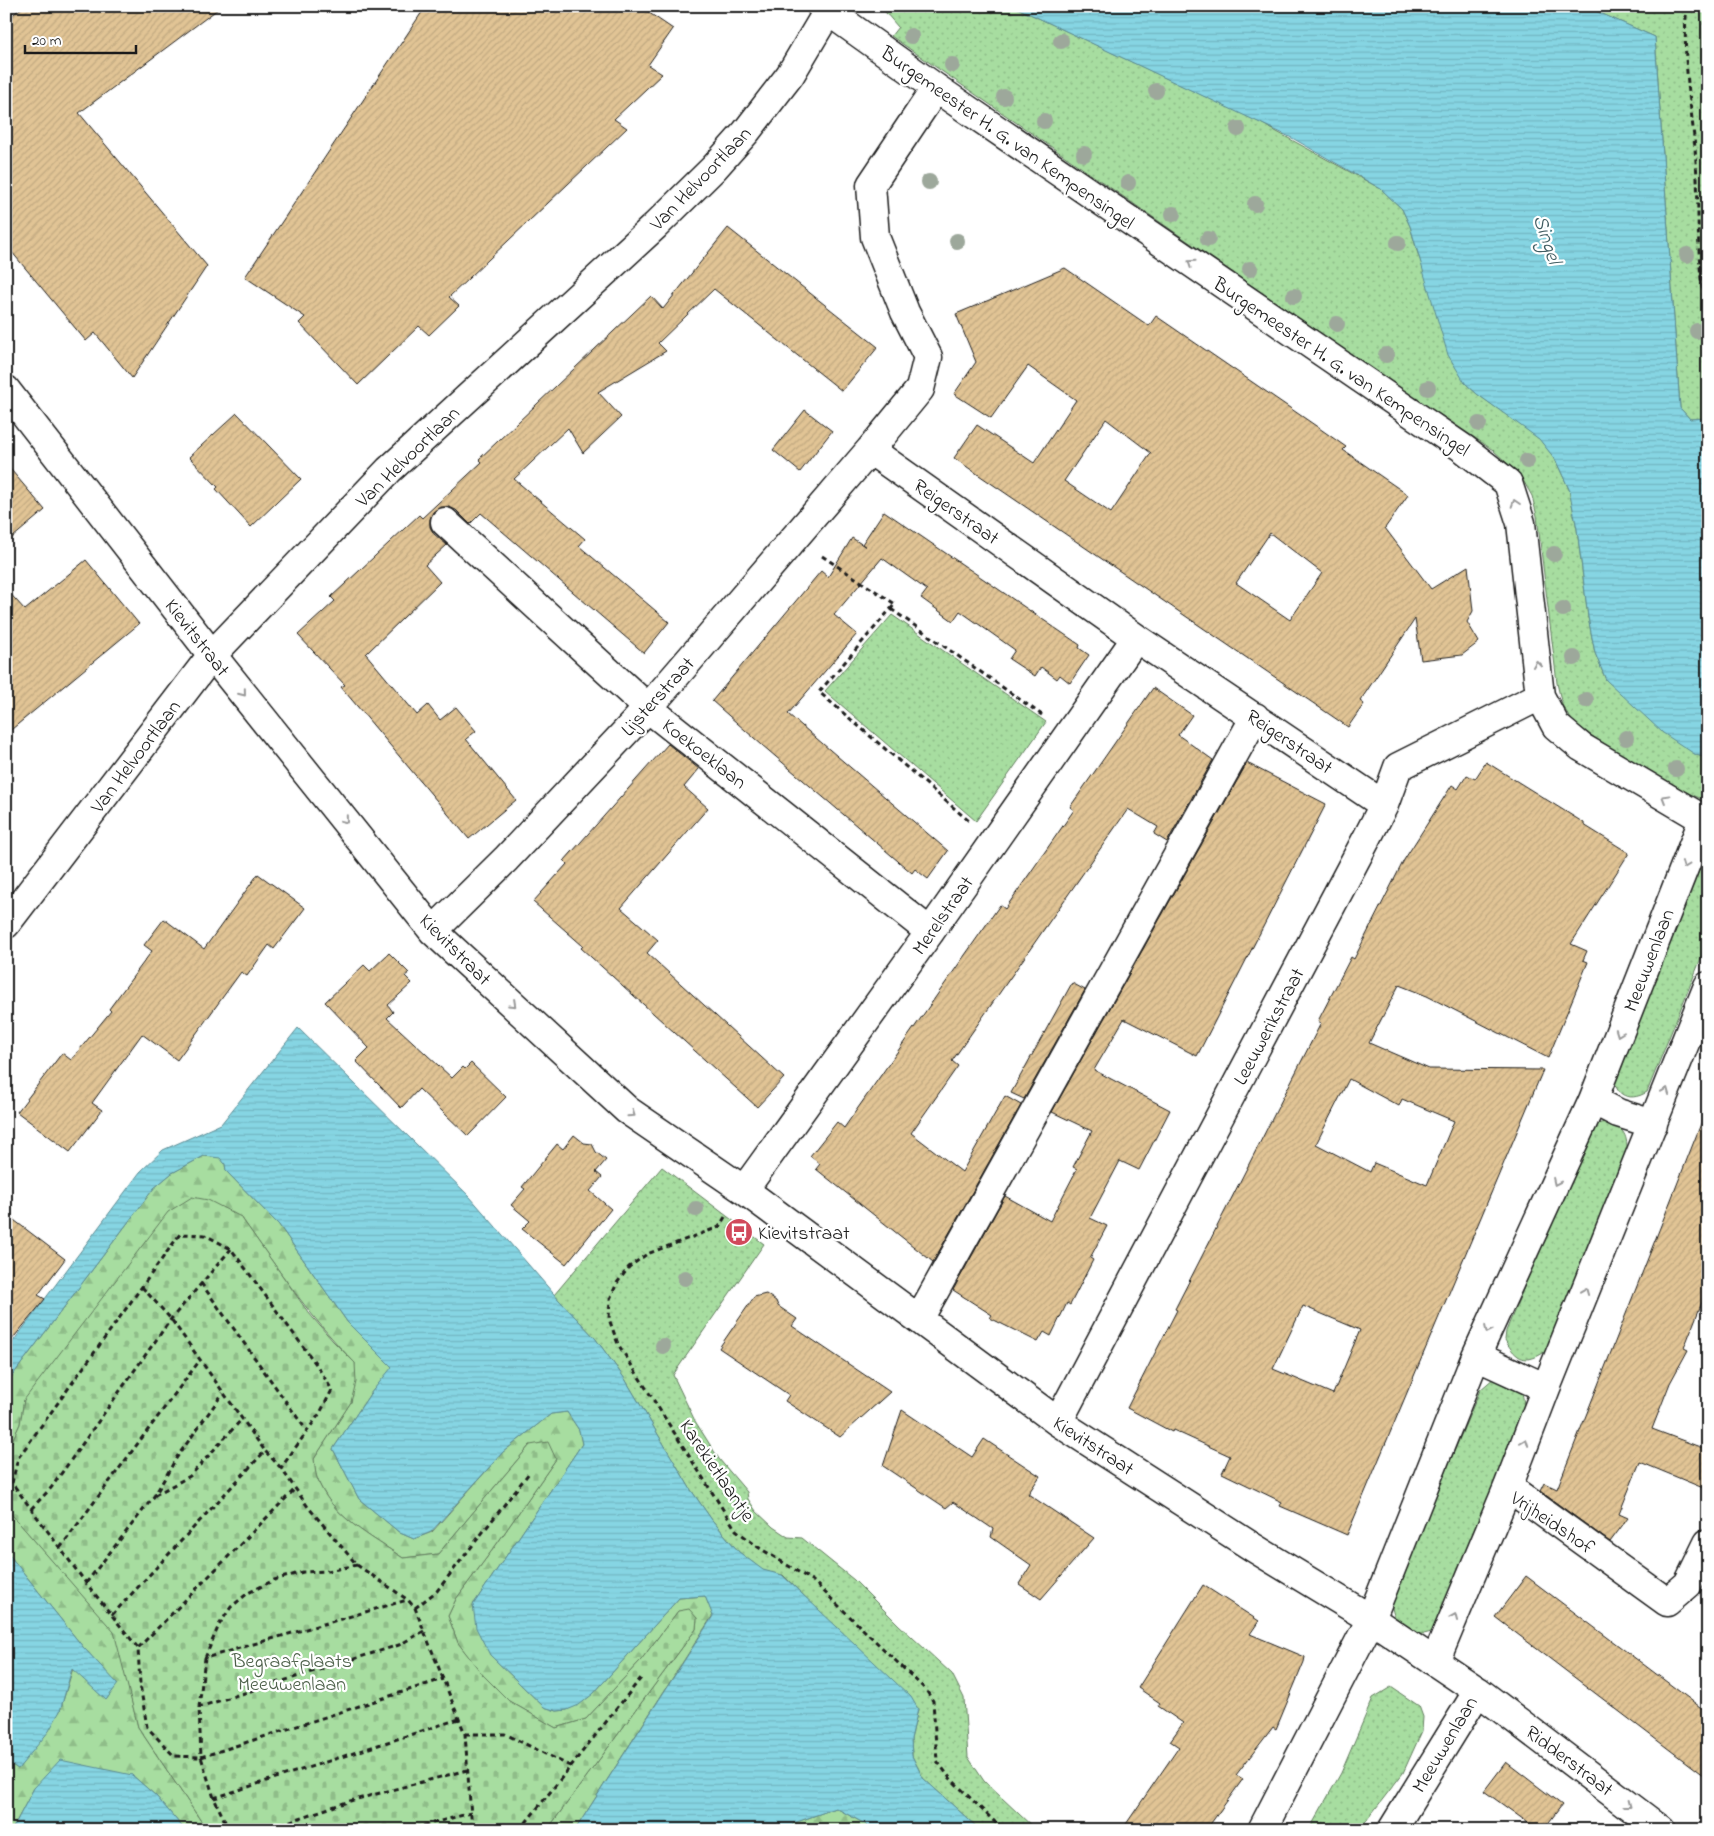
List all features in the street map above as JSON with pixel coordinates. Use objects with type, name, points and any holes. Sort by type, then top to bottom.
[{"type":"street","name":"Burgemeester H. G. van Kempensingel","points":[[827,8],[936,88],[1464,449],[1508,483],[1521,522],[1540,696],[1556,726],[1581,748],[1705,821]]},
{"type":"street","name":"Van Helvoortlaan","points":[[6,924],[212,655],[389,470],[655,226],[713,169],[746,132],[790,75],[827,8]]},
{"type":"street","points":[[870,450],[920,389],[928,357],[905,312],[875,237],[871,185],[936,88]]},
{"type":"street","name":"Kievitstraat","points":[[6,390],[212,655],[433,931],[627,1110],[744,1190],[1058,1422],[1254,1548],[1371,1619]]},
{"type":"street","name":"Lijsterstraat","points":[[433,931],[506,859],[648,708],[870,450]]},
{"type":"street","name":"Reigerstraat","points":[[870,450],[1136,638],[1384,805]]},
{"type":"street","name":"Koekoeklaan","points":[[445,522],[648,708],[930,932]]},
{"type":"street","name":"Merelstraat","points":[[744,1190],[930,932],[1136,638]]},
{"type":"street","name":"Leeuwerikstraat","points":[[1058,1422],[1384,805],[1398,767],[1540,696]]},
{"type":"street","points":[[918,1319],[1255,717]]},
{"type":"street","name":"Meeuwenlaan","points":[[1262,1830],[1371,1619],[1476,1356],[1593,1100],[1705,821]]},
{"type":"street","points":[[1508,1487],[1708,986]]},
{"type":"street","points":[[1593,1100],[1618,1114],[1653,1124]]},
{"type":"street","points":[[1476,1356],[1546,1388]]},
{"type":"street","name":"Vrijheidshof","points":[[1435,1662],[1508,1487],[1667,1602],[1688,1584],[1708,1543]]},
{"type":"street","name":"Meeuwenlaan","points":[[1371,1619],[1478,1691],[1392,1830]]},
{"type":"street","name":"Ridderstraat","points":[[1478,1691],[1662,1830]]},
{"type":"path","points":[[1687,6],[1686,41],[1696,162],[1702,293],[1708,318]]},
{"type":"path","points":[[794,537],[895,604],[819,692],[993,842]]},
{"type":"path","points":[[890,609],[1069,734]]},
{"type":"path","name":"Karekietlaantje","points":[[744,1190],[719,1227],[647,1254],[629,1267],[617,1283],[610,1299],[609,1320],[618,1344],[736,1530],[758,1547],[813,1581],[926,1690],[933,1701],[937,1761],[950,1778],[1003,1830]]},
{"type":"path","points":[[281,1468],[320,1412],[332,1390],[316,1364],[231,1249],[205,1235],[180,1234],[18,1458],[12,1483],[86,1583],[138,1648],[140,1684],[148,1727],[174,1756],[201,1757],[443,1679]]},
{"type":"path","points":[[31,1509],[51,1488],[171,1319],[231,1249]]},
{"type":"path","points":[[201,1283],[307,1431]]},
{"type":"path","points":[[142,1286],[171,1319],[265,1451],[281,1468],[308,1507],[357,1565],[408,1600],[415,1608],[465,1734],[472,1830]]},
{"type":"path","points":[[60,1548],[200,1360]]},
{"type":"path","points":[[86,1583],[155,1495],[177,1457],[223,1393]]},
{"type":"path","points":[[155,1495],[190,1476],[242,1419]]},
{"type":"path","points":[[112,1615],[265,1451]]},
{"type":"path","points":[[415,1608],[437,1591],[528,1473]]},
{"type":"path","points":[[138,1648],[295,1489]]},
{"type":"path","points":[[230,1830],[214,1798],[201,1757],[199,1707],[205,1658],[219,1625],[231,1608],[248,1593],[274,1580],[303,1572],[328,1571],[357,1565]]},
{"type":"path","points":[[205,1658],[408,1600]]},
{"type":"path","points":[[199,1707],[399,1645],[424,1631]]},
{"type":"path","points":[[520,1830],[641,1678]]},
{"type":"path","points":[[214,1798],[459,1719]]},
{"type":"path","points":[[465,1734],[505,1734],[572,1767]]},
{"type":"path","points":[[264,1830],[350,1801],[467,1770]]},
{"type":"path","points":[[406,1830],[471,1813]]},
{"type":"green space","points":[[880,6],[1013,6],[1257,121],[1381,189],[1402,209],[1410,226],[1417,251],[1465,383],[1477,394],[1539,438],[1555,459],[1569,489],[1577,529],[1588,617],[1595,653],[1606,680],[1696,755],[1708,758],[1708,802],[1684,791],[1613,751],[1573,722],[1562,705],[1557,683],[1537,516],[1532,496],[1520,475],[1493,450],[1384,377],[891,36],[898,27]]},
{"type":"green space","points":[[1584,6],[1708,6],[1708,24],[1702,24],[1705,142],[1708,150],[1708,418],[1690,419],[1680,408],[1655,37]]},
{"type":"green space","points":[[892,615],[1046,722],[976,821],[825,691]]},
{"type":"green space","points":[[1708,849],[1708,941],[1647,1092],[1633,1097],[1627,1096],[1618,1090],[1615,1079],[1616,1071]]},
{"type":"green space","points":[[1604,1122],[1622,1130],[1626,1138],[1627,1148],[1583,1264],[1546,1351],[1533,1358],[1522,1358],[1514,1352],[1505,1340],[1506,1331],[1587,1133],[1595,1125]]},
{"type":"green space","points":[[204,1156],[220,1157],[225,1164],[226,1171],[279,1225],[348,1323],[393,1367],[370,1394],[333,1449],[359,1499],[400,1533],[414,1539],[432,1532],[503,1452],[551,1414],[567,1412],[579,1430],[582,1444],[473,1605],[490,1655],[544,1707],[557,1711],[567,1710],[593,1694],[679,1598],[705,1596],[713,1615],[575,1830],[547,1830],[696,1629],[697,1618],[678,1611],[641,1660],[586,1719],[556,1728],[509,1701],[482,1675],[458,1643],[448,1616],[456,1599],[556,1459],[530,1445],[438,1554],[403,1558],[353,1524],[332,1504],[323,1491],[316,1476],[314,1459],[351,1402],[355,1363],[309,1311],[241,1217],[24,1400],[20,1424],[6,1454],[6,1384],[154,1188],[172,1173]]},
{"type":"green space","points":[[662,1167],[764,1244],[673,1375],[695,1421],[719,1459],[747,1492],[748,1499],[756,1511],[773,1527],[788,1537],[802,1538],[854,1580],[952,1674],[964,1698],[968,1757],[984,1781],[1036,1830],[980,1830],[923,1778],[912,1756],[911,1739],[918,1709],[783,1575],[763,1571],[739,1552],[712,1520],[691,1490],[625,1379],[595,1338],[554,1295]]},
{"type":"green space","name":"Begraafplaats Meeuwenlaan","points":[[192,1197],[208,1200],[241,1217],[308,1312],[355,1363],[356,1382],[351,1402],[314,1459],[316,1476],[332,1504],[353,1524],[366,1533],[403,1558],[438,1554],[530,1445],[548,1442],[556,1459],[456,1599],[448,1616],[458,1643],[483,1675],[509,1701],[556,1728],[586,1719],[641,1660],[678,1611],[689,1609],[697,1618],[696,1629],[547,1830],[207,1830],[138,1727],[114,1632],[6,1508],[6,1454],[20,1424],[24,1400],[168,1212]]},
{"type":"green space","points":[[1494,1378],[1513,1384],[1520,1389],[1524,1408],[1466,1561],[1433,1631],[1425,1634],[1410,1632],[1403,1628],[1394,1615],[1392,1599],[1480,1390]]},
{"type":"green space","points":[[6,1508],[115,1632],[138,1727],[207,1830],[185,1830],[156,1796],[132,1775],[34,1788],[12,1830],[6,1830],[6,1761],[18,1769],[60,1711],[73,1668],[106,1700],[117,1684],[83,1647],[6,1551]]},
{"type":"green space","points":[[1391,1687],[1419,1706],[1423,1717],[1422,1731],[1403,1773],[1359,1830],[1309,1830],[1341,1773],[1373,1698]]},
{"type":"green space","points":[[836,1808],[867,1825],[871,1830],[788,1830],[794,1823]]},
{"type":"water","name":"Singel","points":[[1013,6],[1584,6],[1655,37],[1680,408],[1690,419],[1708,418],[1708,758],[1696,755],[1663,733],[1606,680],[1595,653],[1588,617],[1577,529],[1569,489],[1555,459],[1539,439],[1477,394],[1465,383],[1448,355],[1410,226],[1402,209],[1381,189],[1294,139]]},
{"type":"water","points":[[298,1028],[470,1197],[559,1300],[595,1338],[625,1379],[691,1490],[712,1520],[739,1552],[763,1570],[782,1575],[911,1697],[918,1709],[911,1739],[912,1756],[923,1778],[980,1830],[871,1830],[867,1825],[836,1808],[794,1823],[788,1830],[575,1830],[713,1616],[705,1596],[679,1598],[593,1694],[579,1705],[567,1710],[557,1711],[544,1707],[490,1655],[476,1628],[473,1605],[582,1444],[579,1430],[567,1412],[551,1414],[503,1452],[431,1532],[414,1539],[400,1533],[359,1499],[333,1449],[370,1394],[392,1367],[348,1323],[279,1225],[226,1171],[225,1164],[220,1158],[204,1156],[172,1173],[154,1188],[6,1384],[6,1351],[140,1172],[163,1150],[221,1124]]},
{"type":"water","points":[[6,1551],[83,1647],[118,1684],[106,1700],[72,1669],[60,1711],[49,1731],[18,1769],[6,1761]]},
{"type":"water","points":[[60,1760],[132,1775],[156,1796],[185,1830],[12,1830],[34,1788]]},
{"type":"building","points":[[24,6],[222,6],[79,113],[207,266],[132,378],[95,333],[86,341],[6,245],[6,20]]},
{"type":"building","points":[[426,6],[639,6],[673,29],[648,65],[662,74],[614,119],[627,128],[449,297],[459,306],[429,335],[419,326],[358,385],[299,323],[305,317],[245,277]]},
{"type":"building","points":[[728,228],[878,347],[842,391],[714,289],[658,343],[666,351],[598,392],[621,417],[583,453],[568,428],[514,479],[585,539],[579,546],[669,622],[644,653],[481,513],[470,524],[456,510],[449,507],[440,507],[433,512],[430,519],[430,527],[434,534],[447,545],[425,565],[440,582],[366,654],[417,715],[428,705],[440,720],[456,707],[476,731],[466,739],[516,800],[469,839],[341,687],[345,685],[298,635],[335,601],[331,597],[419,515],[422,518],[482,462],[479,459],[651,296],[663,309]]},
{"type":"building","points":[[1065,268],[1149,326],[1156,316],[1346,447],[1343,450],[1408,495],[1385,528],[1431,589],[1468,566],[1473,611],[1467,622],[1479,642],[1462,655],[1421,660],[1415,619],[1360,701],[1364,704],[1348,727],[954,458],[977,425],[1034,463],[1076,400],[1028,366],[991,418],[954,394],[976,362],[956,314]],"holes":[[[1106,419],[1151,453],[1111,513],[1064,481]],[[1270,533],[1322,573],[1290,620],[1236,583]]]},
{"type":"building","points":[[805,410],[832,431],[800,472],[773,450]]},
{"type":"building","points":[[237,413],[301,479],[251,527],[216,489],[218,487],[189,457]]},
{"type":"building","points":[[6,464],[45,510],[6,543]]},
{"type":"building","points":[[884,511],[1080,645],[1079,648],[1089,655],[1070,683],[1060,675],[1057,679],[1041,667],[1035,676],[1009,659],[1015,650],[960,611],[953,621],[921,598],[927,590],[882,558],[834,615],[857,634],[788,714],[948,851],[928,879],[915,869],[912,873],[712,701],[821,571],[828,577],[852,538],[866,547],[862,544]]},
{"type":"building","points":[[86,560],[139,624],[6,734],[6,589],[25,610]]},
{"type":"building","points":[[1153,688],[1192,715],[1178,735],[1213,760],[1167,842],[1154,834],[1158,827],[1128,809],[952,1061],[958,1066],[911,1133],[962,1172],[1005,1096],[1021,1105],[933,1262],[816,1169],[820,1164],[810,1156],[837,1122],[844,1128],[1000,905],[1005,909],[1074,810],[1070,807]]},
{"type":"building","points":[[668,744],[699,769],[684,787],[708,808],[621,908],[658,940],[647,953],[784,1078],[757,1107],[581,948],[583,946],[533,902],[567,864],[564,861]]},
{"type":"building","points":[[1486,762],[1629,853],[1571,944],[1587,951],[1583,960],[1588,962],[1548,1058],[1427,996],[1399,985],[1369,1043],[1429,1069],[1543,1070],[1347,1535],[1280,1506],[1282,1502],[1222,1473],[1230,1456],[1173,1430],[1172,1432],[1127,1408],[1177,1310],[1175,1309],[1321,1023],[1318,1021],[1351,957],[1354,959],[1404,860],[1452,785],[1458,789],[1467,775],[1475,779]],"holes":[[[1349,1079],[1399,1106],[1402,1099],[1454,1121],[1427,1185],[1374,1163],[1370,1172],[1316,1144]],[[1303,1306],[1360,1330],[1333,1394],[1273,1369]]]},
{"type":"building","points":[[1247,763],[1326,804],[1197,1056],[1124,1019],[1094,1070],[1170,1110],[1139,1170],[1120,1161],[1090,1218],[1107,1226],[1090,1258],[1093,1260],[1070,1305],[1067,1303],[1051,1336],[1044,1332],[1038,1342],[990,1318],[992,1315],[953,1290],[1005,1196],[1050,1221],[1077,1169],[1073,1167],[1092,1131],[1052,1112]]},
{"type":"building","points":[[258,874],[305,908],[274,949],[269,945],[247,976],[241,972],[177,1060],[142,1034],[92,1103],[102,1110],[70,1152],[17,1112],[62,1053],[71,1060],[111,1011],[109,1009],[152,951],[144,945],[164,919],[204,949]]},
{"type":"building","points":[[389,953],[409,973],[405,976],[412,983],[388,1005],[393,1012],[387,1018],[452,1078],[463,1067],[465,1069],[471,1063],[506,1097],[468,1136],[419,1089],[401,1108],[356,1061],[369,1048],[325,1002],[364,965],[370,971]]},
{"type":"building","points":[[1072,983],[1085,990],[1024,1099],[1011,1093]]},
{"type":"building","points":[[1706,1111],[1708,1111],[1708,1287],[1684,1348],[1688,1350],[1670,1383],[1652,1429],[1708,1450],[1708,1490],[1640,1462],[1619,1514],[1628,1518],[1610,1542],[1540,1491],[1544,1483],[1557,1489]]},
{"type":"building","points":[[574,1135],[584,1143],[592,1144],[596,1152],[606,1160],[596,1172],[602,1177],[590,1191],[611,1209],[566,1264],[522,1229],[530,1221],[511,1205],[525,1189],[522,1187],[557,1144],[563,1149]]},
{"type":"building","points":[[6,1214],[65,1259],[38,1295],[45,1299],[6,1347]]},
{"type":"building","points":[[766,1294],[776,1301],[778,1306],[797,1319],[792,1326],[890,1392],[840,1437],[785,1401],[789,1395],[719,1348],[754,1297]]},
{"type":"building","points":[[902,1410],[972,1457],[984,1439],[1040,1476],[1028,1494],[1094,1538],[1041,1599],[1019,1584],[1031,1565],[991,1537],[993,1529],[953,1502],[946,1508],[883,1466]]},
{"type":"building","points":[[1526,1576],[1708,1713],[1708,1779],[1495,1617]]},
{"type":"building","points":[[1203,1585],[1259,1621],[1250,1634],[1305,1657],[1304,1662],[1276,1729],[1273,1727],[1236,1775],[1243,1779],[1206,1830],[1122,1830],[1179,1747],[1170,1741],[1183,1723],[1158,1706],[1160,1703],[1138,1688]]},
{"type":"building","points":[[1506,1762],[1562,1805],[1543,1830],[1538,1830],[1484,1791]]},
{"type":"place","name":"Kievitstraat","points":[[739,1232]]}]
